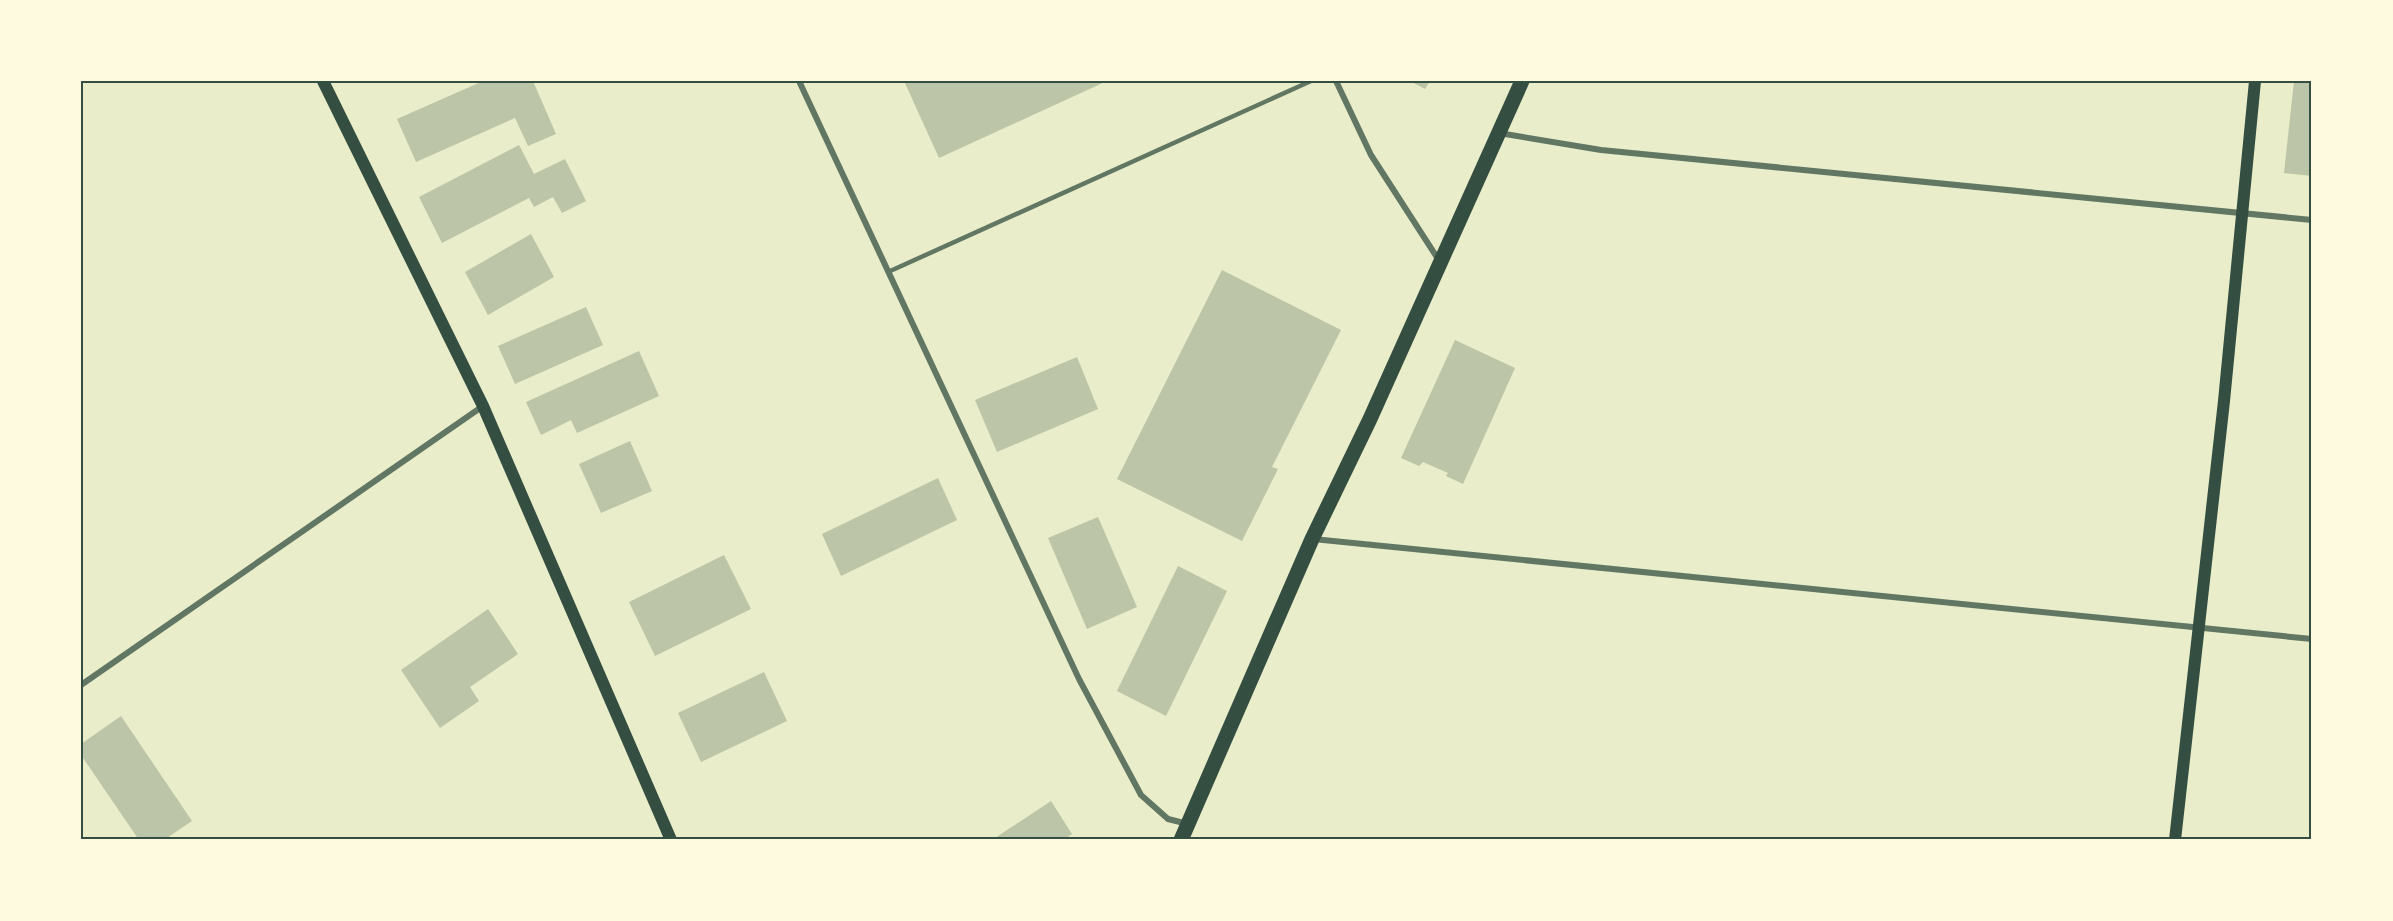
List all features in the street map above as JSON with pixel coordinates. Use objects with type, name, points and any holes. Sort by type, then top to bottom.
[{"type":"main road","points":[[323,81],[483,406],[672,840]]},
{"type":"main road","points":[[1181,840],[1312,539],[1370,419],[1522,81]]},
{"type":"main road","points":[[2175,840],[2255,81]]},
{"type":"street","points":[[799,81],[1079,679],[1141,795],[1168,819],[1188,824]]},
{"type":"street","points":[[1336,81],[1371,155],[1440,262]]},
{"type":"street","points":[[1498,133],[1601,150],[2312,220]]},
{"type":"street","points":[[81,685],[483,406]]},
{"type":"street","points":[[1312,539],[2312,639]]},
{"type":"lane","points":[[888,272],[1311,81]]},
{"type":"building","points":[[483,81],[533,81],[556,134],[528,146],[515,118],[416,162],[397,119]]},
{"type":"building","points":[[904,81],[1107,81],[939,158]]},
{"type":"building","points":[[1410,81],[1430,81],[1425,89]]},
{"type":"building","points":[[2294,81],[2312,81],[2312,176],[2284,173]]},
{"type":"building","points":[[519,145],[534,174],[565,159],[586,201],[562,213],[553,197],[534,207],[529,198],[442,243],[419,197]]},
{"type":"building","points":[[531,234],[554,277],[488,315],[465,272]]},
{"type":"building","points":[[1222,270],[1341,330],[1272,467],[1278,469],[1242,541],[1117,479]]},
{"type":"building","points":[[586,307],[603,345],[515,384],[498,346]]},
{"type":"building","points":[[1455,340],[1515,368],[1463,484],[1446,476],[1448,473],[1423,462],[1419,466],[1401,458]]},
{"type":"building","points":[[639,351],[659,396],[577,433],[571,420],[541,435],[526,402]]},
{"type":"building","points":[[1077,357],[1098,409],[997,452],[975,400]]},
{"type":"building","points":[[630,441],[652,491],[601,513],[579,464]]},
{"type":"building","points":[[938,478],[957,520],[841,576],[822,534]]},
{"type":"building","points":[[1098,517],[1137,607],[1087,629],[1048,538]]},
{"type":"building","points":[[724,555],[751,609],[655,656],[629,602]]},
{"type":"building","points":[[1178,566],[1227,591],[1166,716],[1117,691]]},
{"type":"building","points":[[488,609],[518,654],[470,687],[479,701],[440,728],[401,670]]},
{"type":"building","points":[[764,672],[787,721],[701,762],[678,713]]},
{"type":"building","points":[[121,716],[192,821],[164,840],[139,840],[81,755],[81,744]]},
{"type":"building","points":[[1051,801],[1072,834],[1064,840],[992,840]]}]
